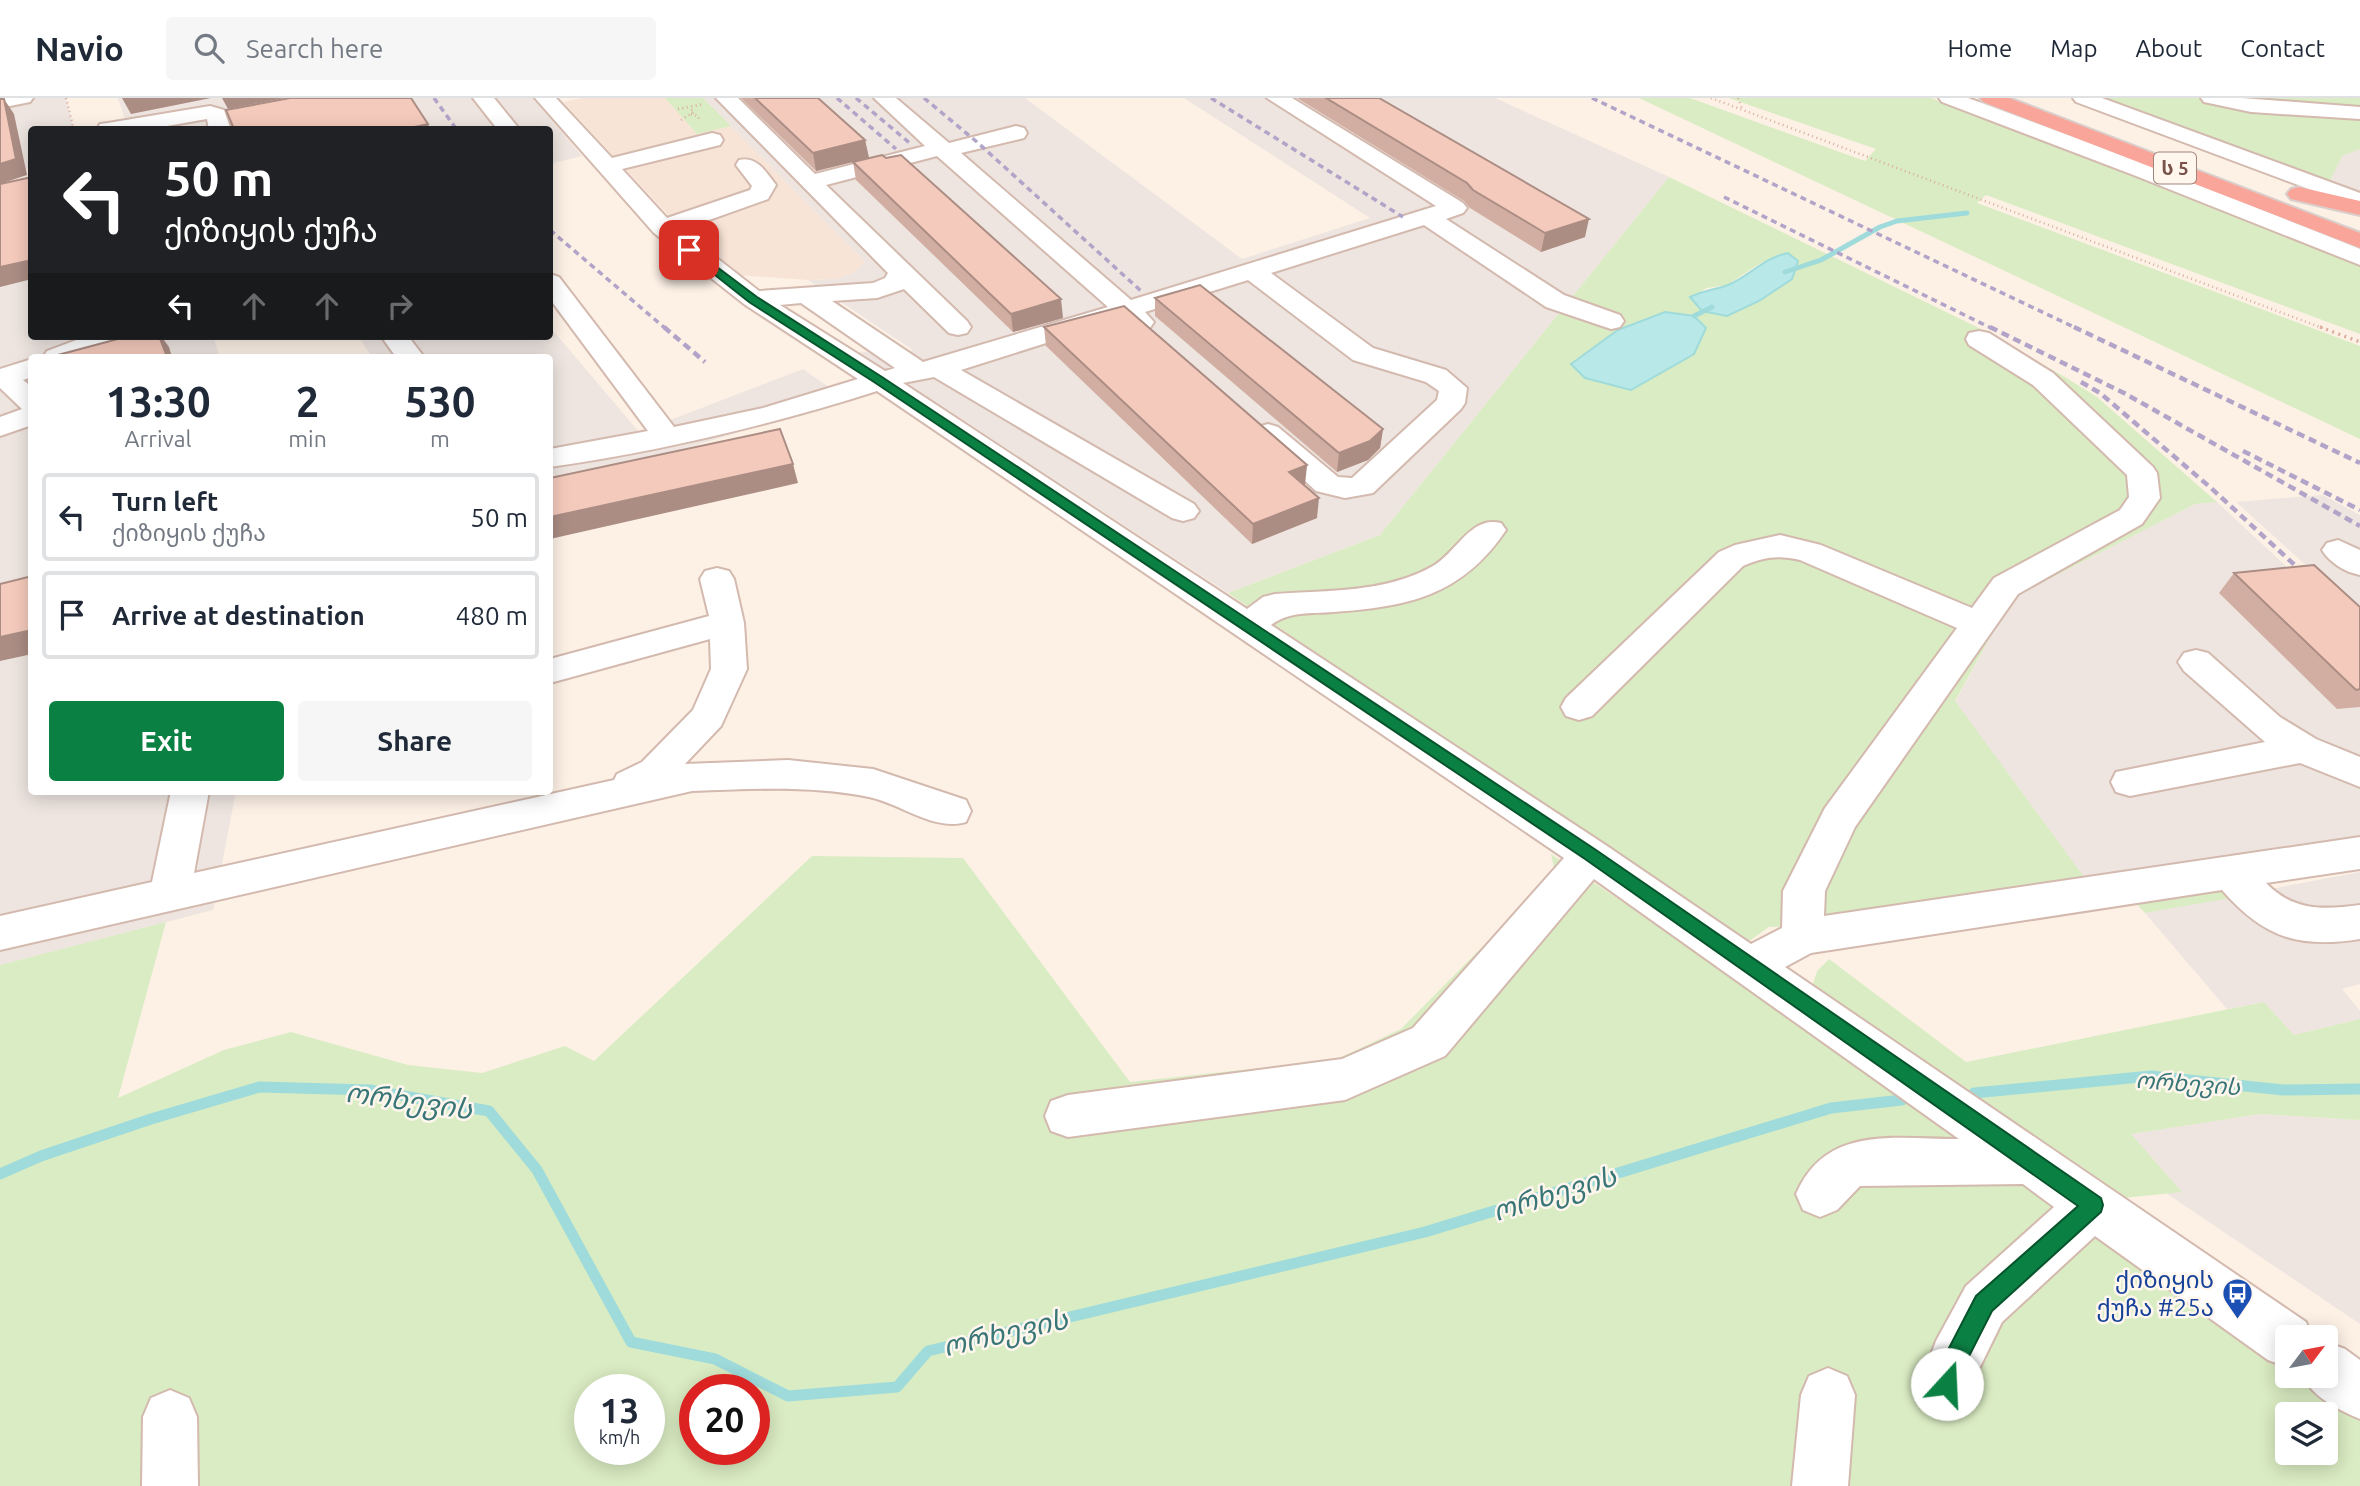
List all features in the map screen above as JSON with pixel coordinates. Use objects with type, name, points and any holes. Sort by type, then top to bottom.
[{"type":"highway","name":"ს 5","points":[[1990,98],[2360,241]]},
{"type":"highway","name":"ს 5","points":[[2040,98],[2360,218]]},
{"type":"highway","points":[[2299,194],[2360,208]]},
{"type":"street","points":[[0,102],[23,98]]},
{"type":"street","points":[[483,98],[507,126]]},
{"type":"street","points":[[545,98],[561,132],[606,166],[663,228],[753,299],[878,379],[1590,855],[2275,1333]]},
{"type":"street","points":[[726,98],[958,327]]},
{"type":"street","points":[[884,98],[1158,337]]},
{"type":"street","points":[[553,457],[770,415],[878,379],[927,369],[1455,208],[1277,98]]},
{"type":"street","points":[[1949,98],[2144,171],[2360,258]]},
{"type":"street","points":[[2083,98],[2360,201]]},
{"type":"street","points":[[2211,98],[2251,106],[2360,113]]},
{"type":"street","points":[[106,122],[202,112],[217,114],[219,125],[243,115]]},
{"type":"street","points":[[809,181],[1016,133]]},
{"type":"street","points":[[606,166],[712,140]]},
{"type":"street","points":[[663,228],[760,194],[764,185],[747,165]]},
{"type":"street","points":[[2327,189],[2360,184]]},
{"type":"street","points":[[1427,217],[1555,301],[1611,321]]},
{"type":"street","points":[[1252,271],[1363,354],[1436,376],[1453,388],[1451,403],[1362,486],[1345,489],[1327,484],[1254,420]]},
{"type":"street","points":[[753,299],[877,290],[895,283],[901,272]]},
{"type":"street","points":[[553,286],[666,436]]},
{"type":"street","points":[[806,295],[927,369],[1183,511]]},
{"type":"street","points":[[1803,937],[1804,891],[1839,819],[2006,586],[2131,517],[2145,498],[2142,473],[2043,379],[1979,338]]},
{"type":"street","points":[[65,354],[103,340]]},
{"type":"street","points":[[141,340],[151,347]]},
{"type":"street","points":[[397,340],[408,354]]},
{"type":"street","points":[[28,368],[2,378],[28,400]]},
{"type":"street","points":[[0,427],[28,416]]},
{"type":"street","points":[[1248,626],[1275,605],[1363,599],[1420,588],[1456,566],[1490,530]]},
{"type":"street","points":[[1579,707],[1731,559],[1746,552],[1780,545],[1810,552],[1979,624]]},
{"type":"street","points":[[602,798],[655,772],[708,717],[729,669],[727,623],[717,579]]},
{"type":"street","points":[[553,670],[727,623]]},
{"type":"street","points":[[2196,662],[2267,726],[2302,749],[2360,773]]},
{"type":"street","points":[[2130,782],[2302,749]]},
{"type":"street","points":[[0,933],[692,777],[788,775],[873,783],[952,811]]},
{"type":"street","points":[[169,897],[189,795]]},
{"type":"street","points":[[1750,965],[1803,937],[2360,853]]},
{"type":"street","points":[[1068,1116],[1345,1079],[1429,1042],[1590,855]]},
{"type":"street","points":[[2231,873],[2268,911],[2281,918],[2304,923],[2360,922]]},
{"type":"street","points":[[1821,1194],[1834,1177],[1851,1164],[1891,1161],[2032,1162]]},
{"type":"street","points":[[1947,1384],[1955,1360],[1984,1304],[2093,1205]]},
{"type":"street","points":[[1820,1486],[1828,1395]]},
{"type":"street","points":[[170,1417],[170,1486]]},
{"type":"path","points":[[66,98],[73,126]]},
{"type":"path","points":[[1711,98],[2360,342]]},
{"type":"path","points":[[1738,98],[1742,110]]},
{"type":"path","points":[[681,120],[694,112],[689,107]]},
{"type":"shaded area","points":[[0,98],[66,98],[73,126],[28,126],[28,169],[0,175]]},
{"type":"shaded area","points":[[118,98],[533,98],[582,156],[553,163],[553,126],[127,126]]},
{"type":"shaded area","points":[[582,98],[665,98],[697,134],[731,126],[865,262],[854,273],[837,279],[808,280],[737,275],[669,216],[563,102]]},
{"type":"shaded area","points":[[703,98],[1025,98],[1242,259],[1370,218],[1184,98],[1495,98],[1669,177],[1380,535],[1228,593],[859,352],[913,350],[808,280],[837,279],[854,273],[865,262]]},
{"type":"shaded area","points":[[2360,149],[2360,195],[2329,183],[2342,156]]},
{"type":"shaded area","points":[[28,189],[28,340],[214,340],[219,354],[28,354],[28,795],[235,795],[213,910],[0,965],[0,198]]},
{"type":"shaded area","points":[[553,331],[639,432],[803,369],[847,400],[616,469],[553,480],[553,354],[370,354],[361,340],[553,340]]},
{"type":"shaded area","points":[[2323,495],[2360,515],[2360,614],[2236,502]]},
{"type":"shaded area","points":[[2217,502],[2360,635],[2360,838],[2090,885],[1955,702],[2012,598],[2195,504]]},
{"type":"shaded area","points":[[2360,872],[2360,984],[2342,989],[2360,1011],[2360,1019],[2294,1035],[2264,1002],[2227,1009],[2145,913]]},
{"type":"shaded area","points":[[2260,1114],[2360,1120],[2360,1324],[2166,1193],[2181,1192],[2130,1134]]},
{"type":"green space","points":[[665,98],[703,98],[731,126],[697,134]]},
{"type":"green space","points":[[1639,98],[1690,98],[1865,161],[1876,149],[1729,98],[1931,98],[2143,177],[2360,265],[2360,334],[1986,195],[1977,203],[2360,346],[2360,439]]},
{"type":"green space","points":[[2103,98],[2360,98],[2360,149],[2342,156],[2329,183]]},
{"type":"green space","points":[[1669,177],[1979,328],[2065,377],[2097,397],[2217,502],[2195,504],[2012,598],[1955,701],[2090,885],[1823,926],[1769,927],[1745,944],[1228,593],[1380,535]],"holes":[[[1765,260],[1702,311],[1691,297],[1707,288],[1727,285]]]},
{"type":"green space","points":[[1551,854],[1838,1046],[2275,1347],[2275,1388],[2335,1388],[2360,1405],[2360,1486],[0,1486],[0,965],[166,922],[118,1098],[224,1050],[291,1032],[408,1065],[482,1073],[565,1046],[594,1061],[812,856],[963,858],[1130,1082],[1335,1060],[1401,1029],[1555,873]]},
{"type":"green space","points":[[2222,890],[2242,896],[2145,913],[2132,899]]},
{"type":"green space","points":[[1829,959],[1966,1062],[2264,1002],[2294,1035],[2360,1019],[2360,1120],[2260,1114],[2131,1134],[2182,1192],[2124,1198],[1812,987],[1817,971]]},
{"type":"water","points":[[1788,253],[1798,261],[1792,279],[1759,301],[1727,316],[1702,311],[1690,297],[1728,285],[1771,259]]},
{"type":"water","points":[[1665,312],[1694,316],[1706,328],[1694,354],[1631,390],[1585,378],[1571,364],[1618,330]]},
{"type":"building","points":[[290,98],[411,98],[428,124],[233,126],[226,110]]},
{"type":"building","points":[[755,98],[818,98],[865,140],[813,153]]},
{"type":"building","points":[[1326,98],[1379,98],[1589,219],[1545,233]]},
{"type":"building","points":[[0,99],[4,99],[16,159],[0,164]]},
{"type":"building","points":[[882,155],[886,158],[901,155],[1061,299],[1011,314],[853,162]]},
{"type":"building","points":[[28,178],[28,261],[0,267],[0,184]]},
{"type":"building","points":[[1200,285],[1383,429],[1370,441],[1339,453],[1155,298]]},
{"type":"building","points":[[1124,306],[1307,465],[1289,472],[1319,498],[1253,524],[1044,327]]},
{"type":"building","points":[[114,340],[161,340],[166,354],[62,354]]},
{"type":"building","points":[[780,429],[793,464],[553,516],[553,477]]},
{"type":"building","points":[[2314,565],[2360,607],[2360,689],[2356,690],[2234,573]]},
{"type":"building","points":[[28,577],[28,631],[0,637],[0,584]]},
{"type":"waterway","points":[[1785,272],[1821,260],[1880,227],[1897,221],[1967,213]]},
{"type":"waterway","points":[[1694,316],[1712,307]]},
{"type":"waterway","name":"ორხევის","points":[[1974,1093],[2151,1076],[2283,1090],[2360,1089]]},
{"type":"waterway","name":"ორხევის","points":[[0,1174],[41,1156],[151,1119],[259,1087],[370,1090],[489,1111],[537,1170],[631,1342],[715,1359],[788,1396],[897,1387],[928,1351],[1425,1232],[1831,1108],[1902,1100]]},
{"type":"railway","points":[[434,98],[454,126]]},
{"type":"railway","points":[[837,98],[896,149]]},
{"type":"railway","points":[[856,98],[912,145]]},
{"type":"railway","points":[[924,98],[977,142],[1141,291]]},
{"type":"railway","points":[[1211,98],[1403,217]]},
{"type":"railway","points":[[1592,98],[2078,329]]},
{"type":"railway","points":[[1724,197],[1993,329]]},
{"type":"railway","points":[[553,233],[666,329]]},
{"type":"railway","points":[[664,327],[705,362]]},
{"type":"railway","points":[[1990,327],[2124,393],[2360,526]]},
{"type":"railway","points":[[2074,327],[2360,463]]},
{"type":"railway","points":[[2081,382],[2100,393],[2211,488],[2311,580]]},
{"type":"railway","points":[[2243,451],[2360,510]]},
{"type":"place","name":"ქიზიყის ქუჩა #25ა","points":[[2237,1320]]},
{"type":"route","points":[[689,250],[753,299],[878,379],[1590,855],[2093,1205],[1984,1304],[1955,1360],[1947,1384]]}]
